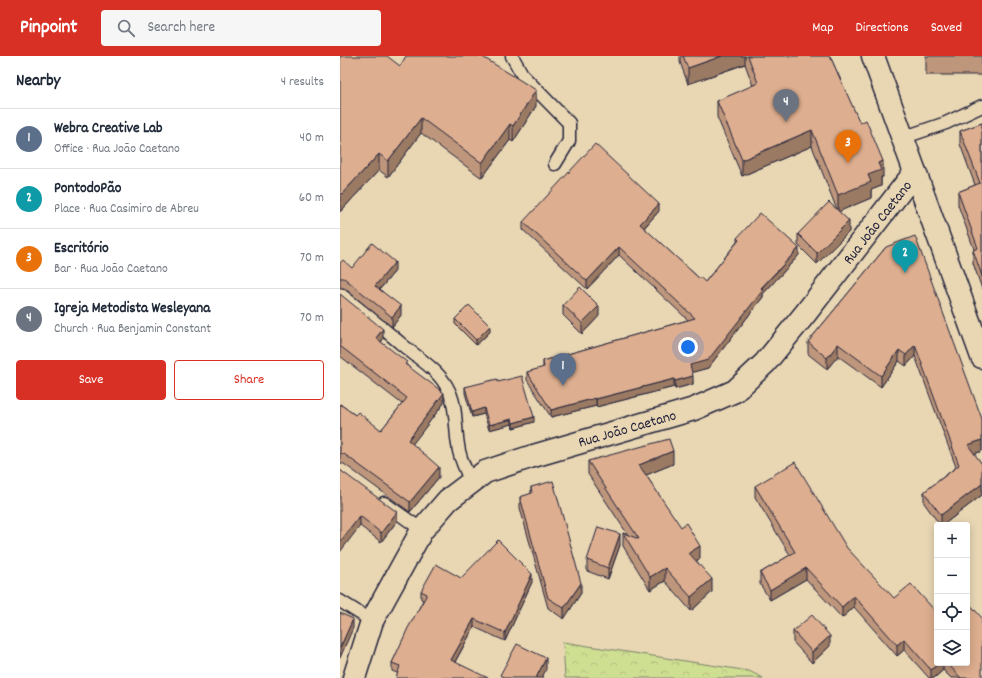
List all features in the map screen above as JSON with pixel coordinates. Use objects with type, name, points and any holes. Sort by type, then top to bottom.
[{"type":"street","points":[[873,56],[982,357]]},
{"type":"street","name":"Rua João Caetano","points":[[354,678],[372,621],[422,530],[448,500],[485,472],[530,456],[694,409],[735,391],[765,363],[915,172]]},
{"type":"lane","points":[[512,56],[523,76],[569,123],[569,141],[555,164]]},
{"type":"lane","points":[[902,138],[946,124],[982,106]]},
{"type":"lane","points":[[340,294],[435,370],[449,391],[454,408],[458,447],[462,463],[471,482]]},
{"type":"lane","points":[[378,498],[422,530]]},
{"type":"lane","points":[[340,601],[372,621]]},
{"type":"green space","points":[[563,642],[749,671],[763,678],[565,678]]},
{"type":"building","points":[[340,56],[387,56],[400,66],[406,56],[481,56],[536,90],[513,126],[510,124],[482,163],[421,118],[388,161],[379,154],[340,196]]},
{"type":"building","points":[[683,56],[722,56],[688,68]]},
{"type":"building","points":[[748,56],[830,56],[860,123],[866,120],[883,161],[878,163],[881,170],[868,175],[871,182],[838,195],[812,130],[742,160],[717,101],[758,83]]},
{"type":"building","points":[[982,123],[982,276],[973,250],[978,248],[958,192],[980,183],[960,131]]},
{"type":"building","points":[[595,144],[659,204],[640,224],[705,282],[739,240],[737,238],[760,213],[799,248],[761,288],[763,290],[708,360],[690,365],[693,376],[675,381],[674,379],[551,410],[527,372],[544,367],[543,361],[695,318],[619,247],[587,281],[523,222]]},
{"type":"building","points":[[829,202],[849,221],[817,253],[798,234]]},
{"type":"building","points":[[915,236],[982,419],[982,440],[968,445],[982,464],[982,484],[941,515],[924,492],[959,465],[915,345],[906,355],[899,350],[881,376],[838,344],[827,358],[808,342],[886,247]]},
{"type":"building","points":[[372,243],[395,262],[375,286],[401,306],[392,317],[344,278],[340,278],[340,263],[343,260],[352,268]]},
{"type":"building","points":[[580,287],[599,306],[582,323],[563,305]]},
{"type":"building","points":[[340,294],[383,329],[376,338],[407,362],[405,364],[444,393],[408,440],[439,467],[410,502],[344,454],[340,453],[340,404],[355,415],[358,412],[381,430],[407,398],[340,346]]},
{"type":"building","points":[[469,305],[490,326],[476,340],[455,319]]},
{"type":"building","points":[[522,376],[534,417],[513,423],[512,419],[489,425],[484,408],[472,412],[465,387],[497,379],[498,382]]},
{"type":"building","points":[[669,439],[673,451],[639,465],[681,527],[686,523],[700,546],[689,553],[712,579],[691,597],[665,568],[650,577],[623,533],[639,539],[588,461]]},
{"type":"building","points":[[795,462],[847,548],[894,598],[911,584],[934,610],[934,666],[936,666],[931,670],[904,639],[897,645],[854,596],[842,607],[806,568],[770,590],[760,573],[795,552],[755,486]]},
{"type":"building","points":[[340,470],[397,512],[381,533],[360,516],[340,542]]},
{"type":"building","points":[[553,481],[581,583],[564,608],[548,598],[520,497],[532,493],[531,487]]},
{"type":"building","points":[[598,527],[620,534],[608,568],[587,560]]},
{"type":"building","points":[[498,540],[532,574],[505,633],[474,619],[451,660],[488,678],[396,678],[400,666],[392,663],[408,628],[427,594],[421,591],[436,564],[461,578]]},
{"type":"building","points":[[970,604],[982,618],[982,678],[961,678],[950,666],[970,666]]},
{"type":"building","points":[[340,613],[353,619],[340,648]]},
{"type":"building","points":[[812,615],[830,636],[812,652],[793,631]]},
{"type":"building","points":[[517,644],[546,658],[536,678],[505,678],[500,675]]},
{"type":"place","name":"Igreja Metodista Wesleyana","points":[[786,122]]},
{"type":"place","name":"Escritório","points":[[848,163]]},
{"type":"place","name":"PontodoPão","points":[[905,273]]},
{"type":"place","name":"Webra Creative Lab","points":[[563,386]]}]
